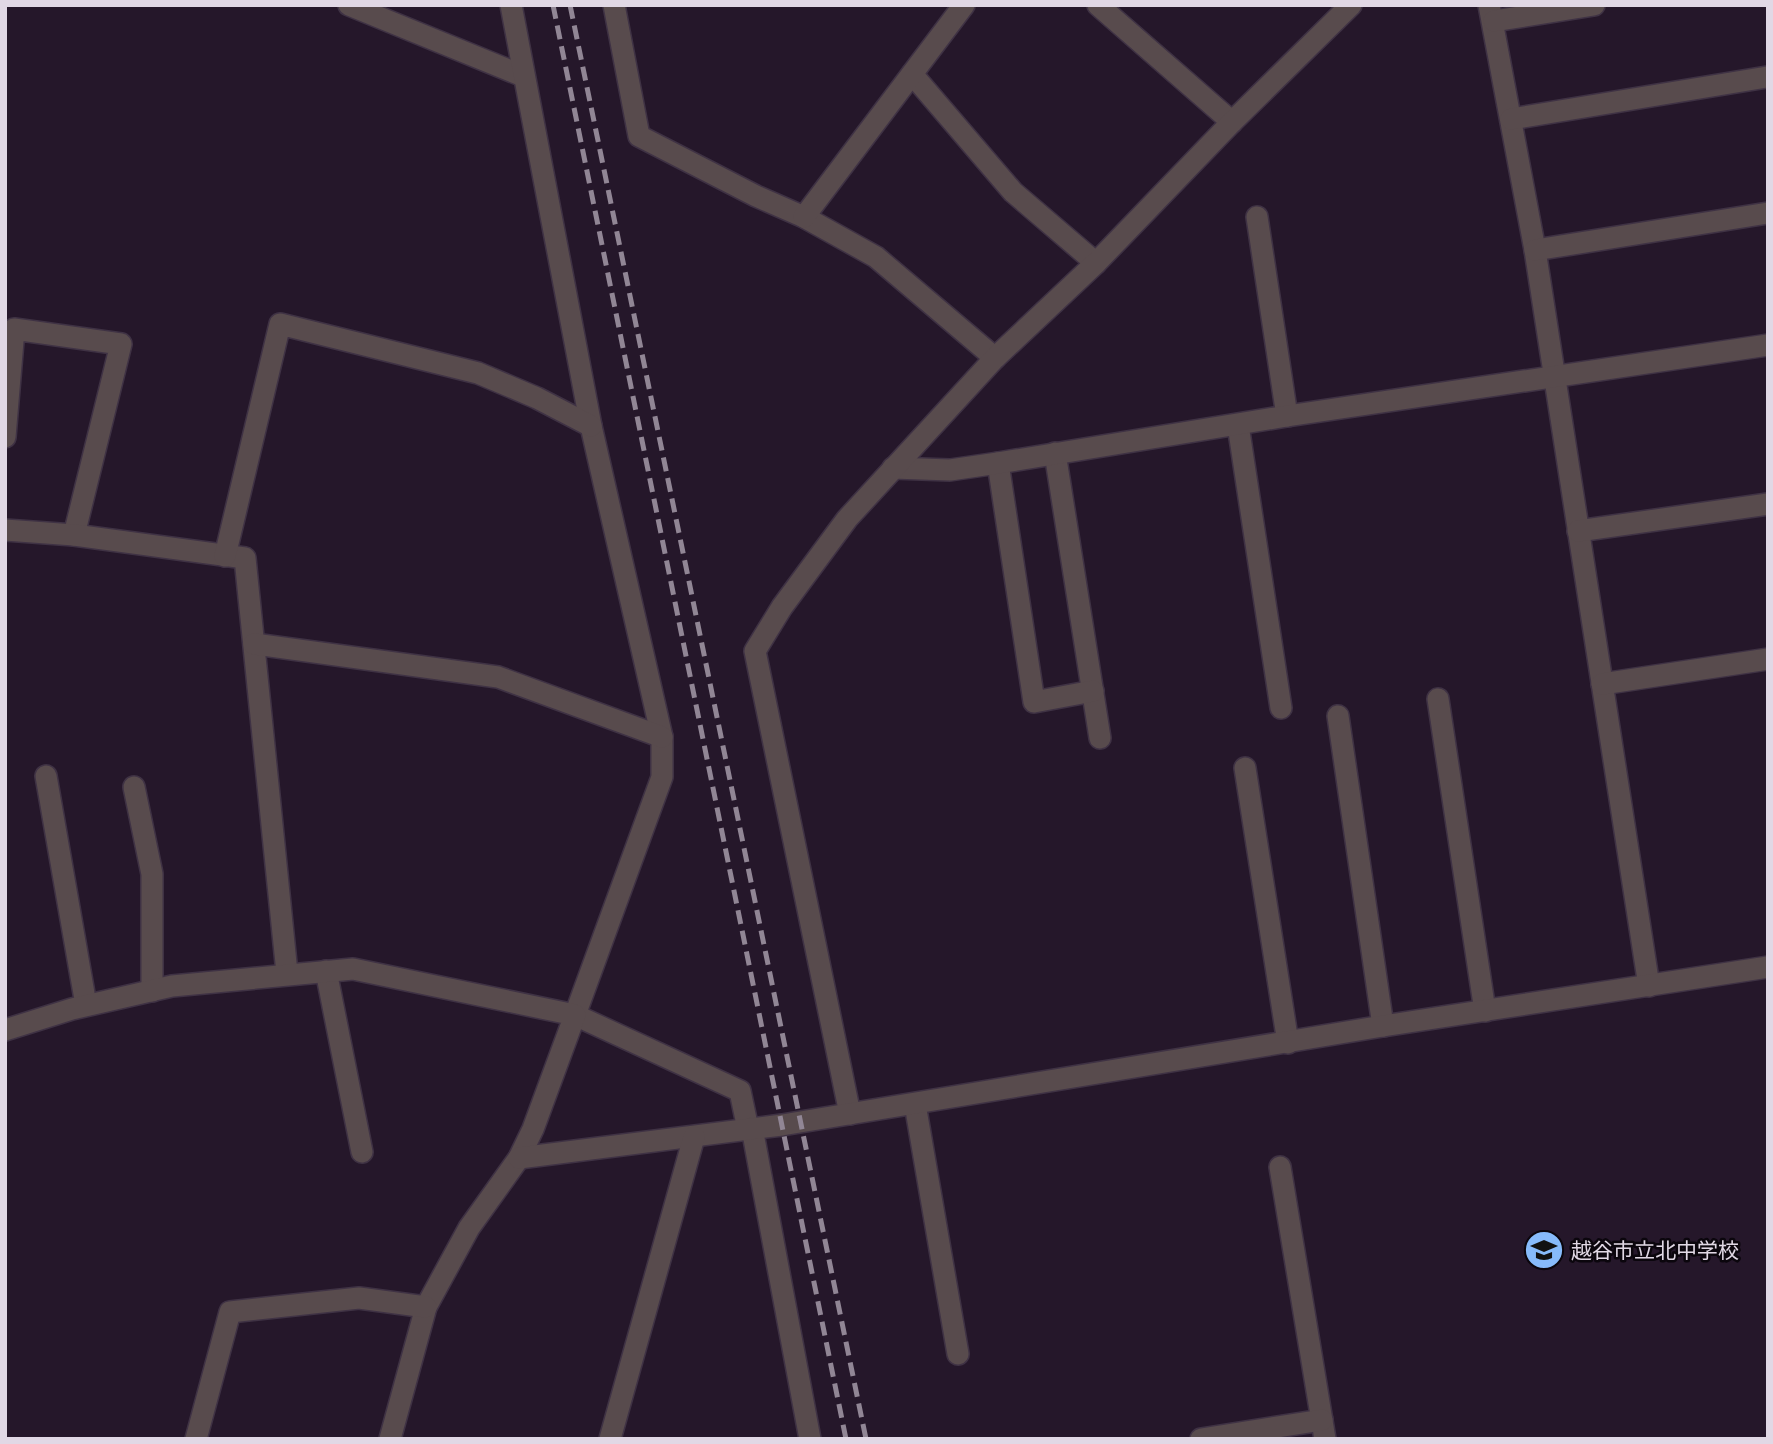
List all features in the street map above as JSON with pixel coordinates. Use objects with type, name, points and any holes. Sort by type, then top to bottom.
[{"type":"street","points":[[349,5],[523,76]]},
{"type":"street","points":[[390,1439],[426,1307],[469,1228],[519,1158],[533,1129],[662,777],[662,737],[591,426],[511,5]]},
{"type":"street","points":[[614,5],[639,136],[756,196],[804,217],[876,257],[995,358]]},
{"type":"street","points":[[804,217],[964,5]]},
{"type":"street","points":[[1098,5],[1232,122]]},
{"type":"street","points":[[850,1114],[755,651],[782,607],[847,519],[893,468],[995,358],[1096,263],[1232,122],[1351,5]]},
{"type":"street","points":[[1594,5],[1491,13],[1535,250],[1649,986]]},
{"type":"street","points":[[912,74],[1013,192],[1096,263]]},
{"type":"street","points":[[1511,119],[1767,77]]},
{"type":"street","points":[[1535,250],[1768,213]]},
{"type":"street","points":[[1257,217],[1287,416]]},
{"type":"street","points":[[225,556],[280,324],[478,373],[537,398],[591,426]]},
{"type":"street","points":[[5,437],[14,329],[121,344],[74,535]]},
{"type":"street","points":[[893,468],[950,470],[1287,416],[1768,345]]},
{"type":"street","points":[[1238,425],[1281,708]]},
{"type":"street","points":[[1055,453],[1100,738]]},
{"type":"street","points":[[998,463],[1034,702],[1093,691]]},
{"type":"street","points":[[1578,531],[1768,504]]},
{"type":"street","points":[[5,530],[74,535],[244,558],[287,973]]},
{"type":"street","points":[[254,644],[498,677],[662,737]]},
{"type":"street","points":[[1602,684],[1768,659]]},
{"type":"street","points":[[1438,699],[1485,1011]]},
{"type":"street","points":[[1338,716],[1383,1026]]},
{"type":"street","points":[[1245,768],[1288,1043]]},
{"type":"street","points":[[46,776],[86,1005]]},
{"type":"street","points":[[134,787],[152,874],[152,991]]},
{"type":"street","points":[[519,1158],[850,1114],[1383,1026],[1768,967]]},
{"type":"street","points":[[5,1030],[86,1005],[152,991],[287,973],[354,969],[575,1015],[740,1091],[750,1128],[810,1439]]},
{"type":"street","points":[[326,971],[362,1152]]},
{"type":"street","points":[[915,1104],[958,1354]]},
{"type":"street","points":[[610,1439],[694,1136]]},
{"type":"street","points":[[1206,1438],[1323,1429],[1280,1167]]},
{"type":"street","points":[[196,1439],[230,1312],[359,1298],[426,1307]]},
{"type":"railway","points":[[553,5],[846,1439]]},
{"type":"railway","points":[[570,5],[866,1439]]},
{"type":"place","name":"越谷市立北中学校","points":[[1544,1250]]}]
